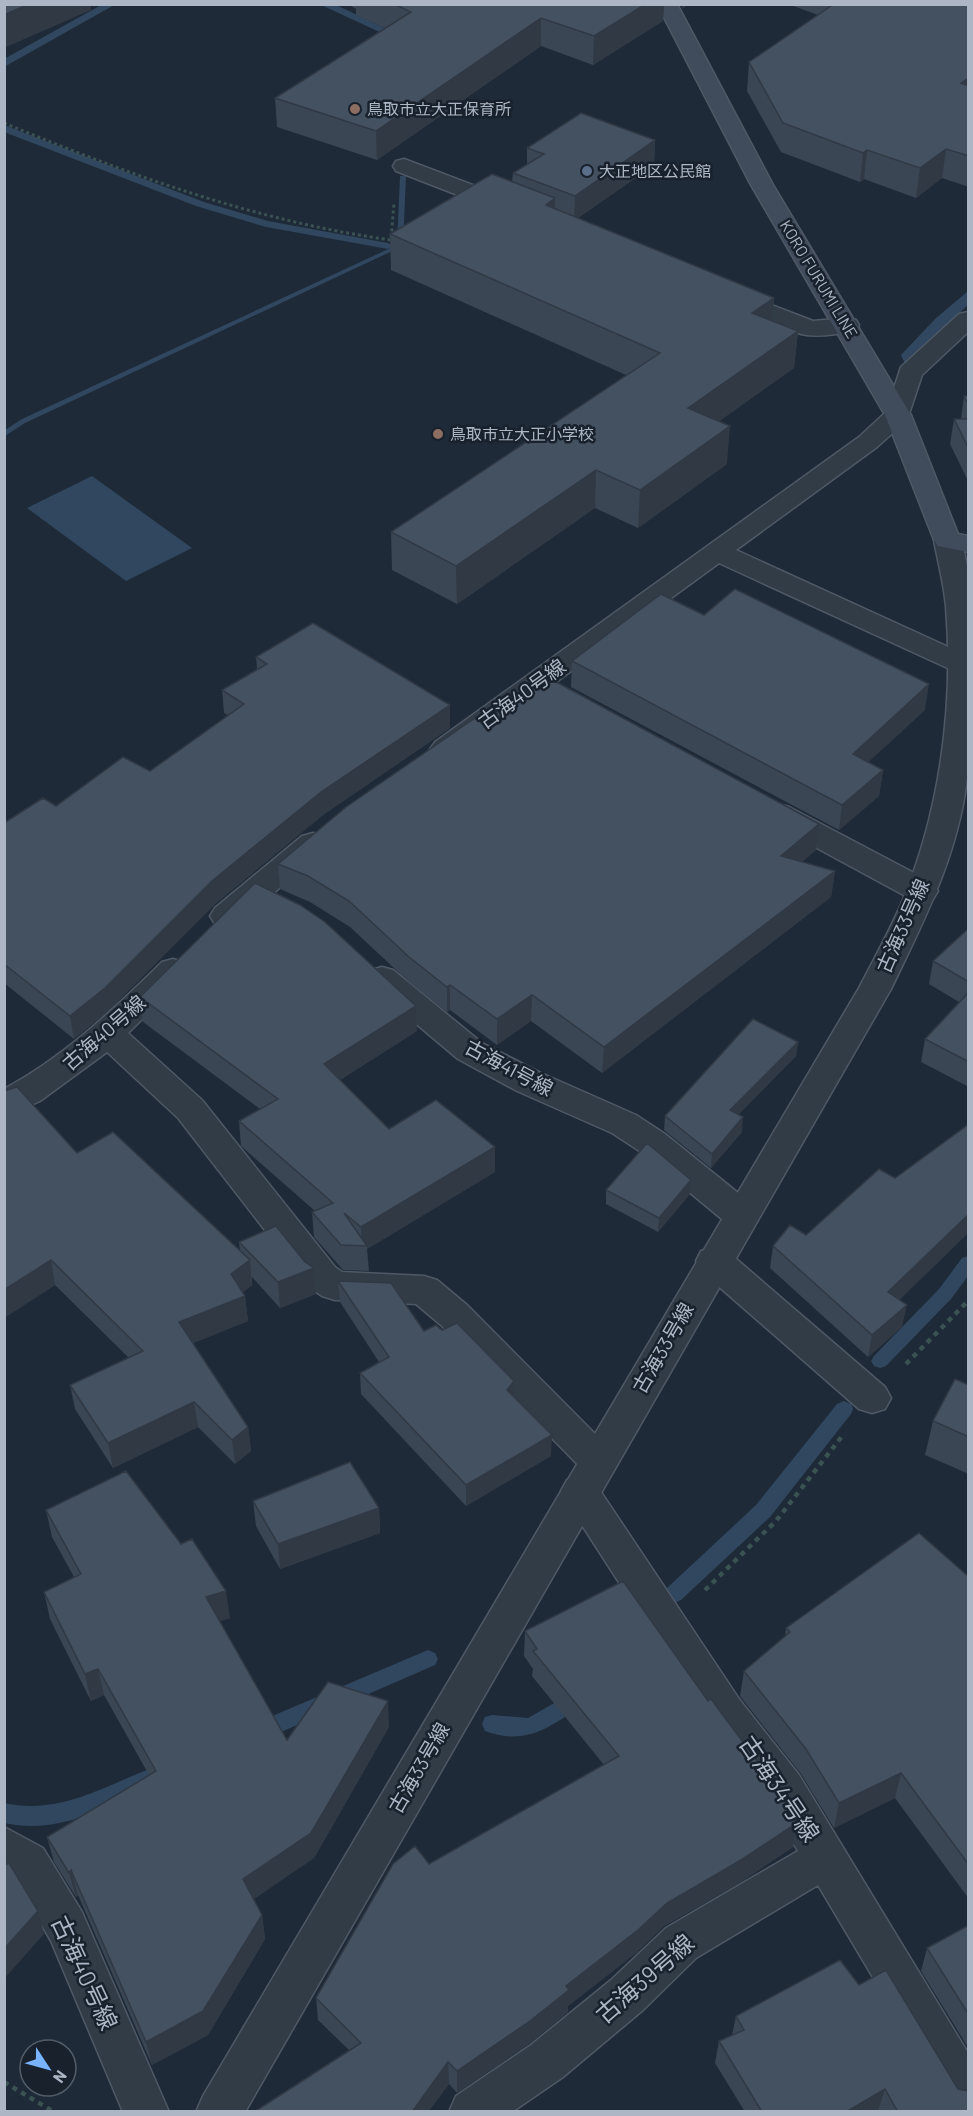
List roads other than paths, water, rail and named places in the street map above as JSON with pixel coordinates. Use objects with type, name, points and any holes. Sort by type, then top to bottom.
[{"type":"main road","name":"KORO FURUMI LINE","points":[[667,4],[762,185],[847,325],[898,416],[958,542]]},
{"type":"street","points":[[404,166],[524,212]]},
{"type":"street","points":[[711,288],[810,329],[847,325]]},
{"type":"street","points":[[898,416],[910,372],[969,319]]},
{"type":"street","name":"古海40号線","points":[[419,767],[548,689],[718,552],[868,442],[898,416]]},
{"type":"street","name":"古海33号線","points":[[219,2112],[875,988],[922,891],[947,807],[962,714],[964,665],[958,542]]},
{"type":"street","points":[[718,552],[964,665]]},
{"type":"street","points":[[756,801],[922,891]]},
{"type":"street","name":"古海40号線","points":[[4,1105],[39,1088],[107,1033],[203,939],[267,898],[335,825]]},
{"type":"street","name":"古海41号線","points":[[364,961],[470,1051],[529,1082],[624,1124],[653,1143],[741,1215]]},
{"type":"street","name":"古海34号線","points":[[107,1033],[190,1109],[322,1278],[335,1286],[424,1290],[454,1315],[589,1476],[668,1625],[724,1712],[784,1789],[969,2094]]},
{"type":"street","points":[[714,1261],[872,1398]]},
{"type":"street","name":"古海40号線","points":[[4,1847],[28,1862],[67,1927],[146,2112]]},
{"type":"street","name":"古海39号線","points":[[472,2112],[547,2061],[627,1995],[681,1943],[825,1858]]},
{"type":"water","points":[[400,176],[406,176],[403,246],[25,423],[5,436],[5,430],[22,419],[397,245]]},
{"type":"water","points":[[968,291],[968,305],[905,364],[901,355],[935,319]]},
{"type":"water","points":[[92,476],[192,548],[126,581],[27,508]]},
{"type":"waterway","points":[[4,64],[111,4]]},
{"type":"waterway","points":[[324,4],[403,39]]},
{"type":"waterway","points":[[4,128],[200,204],[266,224],[388,246]]},
{"type":"waterway","points":[[880,1361],[945,1294],[968,1263]]},
{"type":"waterway","points":[[674,1594],[763,1511],[844,1409]]},
{"type":"waterway","points":[[258,1732],[428,1659]]},
{"type":"waterway","points":[[492,1724],[530,1727],[579,1698]]},
{"type":"waterway","points":[[4,1813],[22,1817],[59,1814],[78,1809],[149,1779]]},
{"type":"place","name":"鳥取市立大正保育所","points":[[355,109]]},
{"type":"place","name":"大正地区公民館","points":[[587,171]]},
{"type":"place","name":"鳥取市立大正小学校","points":[[438,434]]}]
